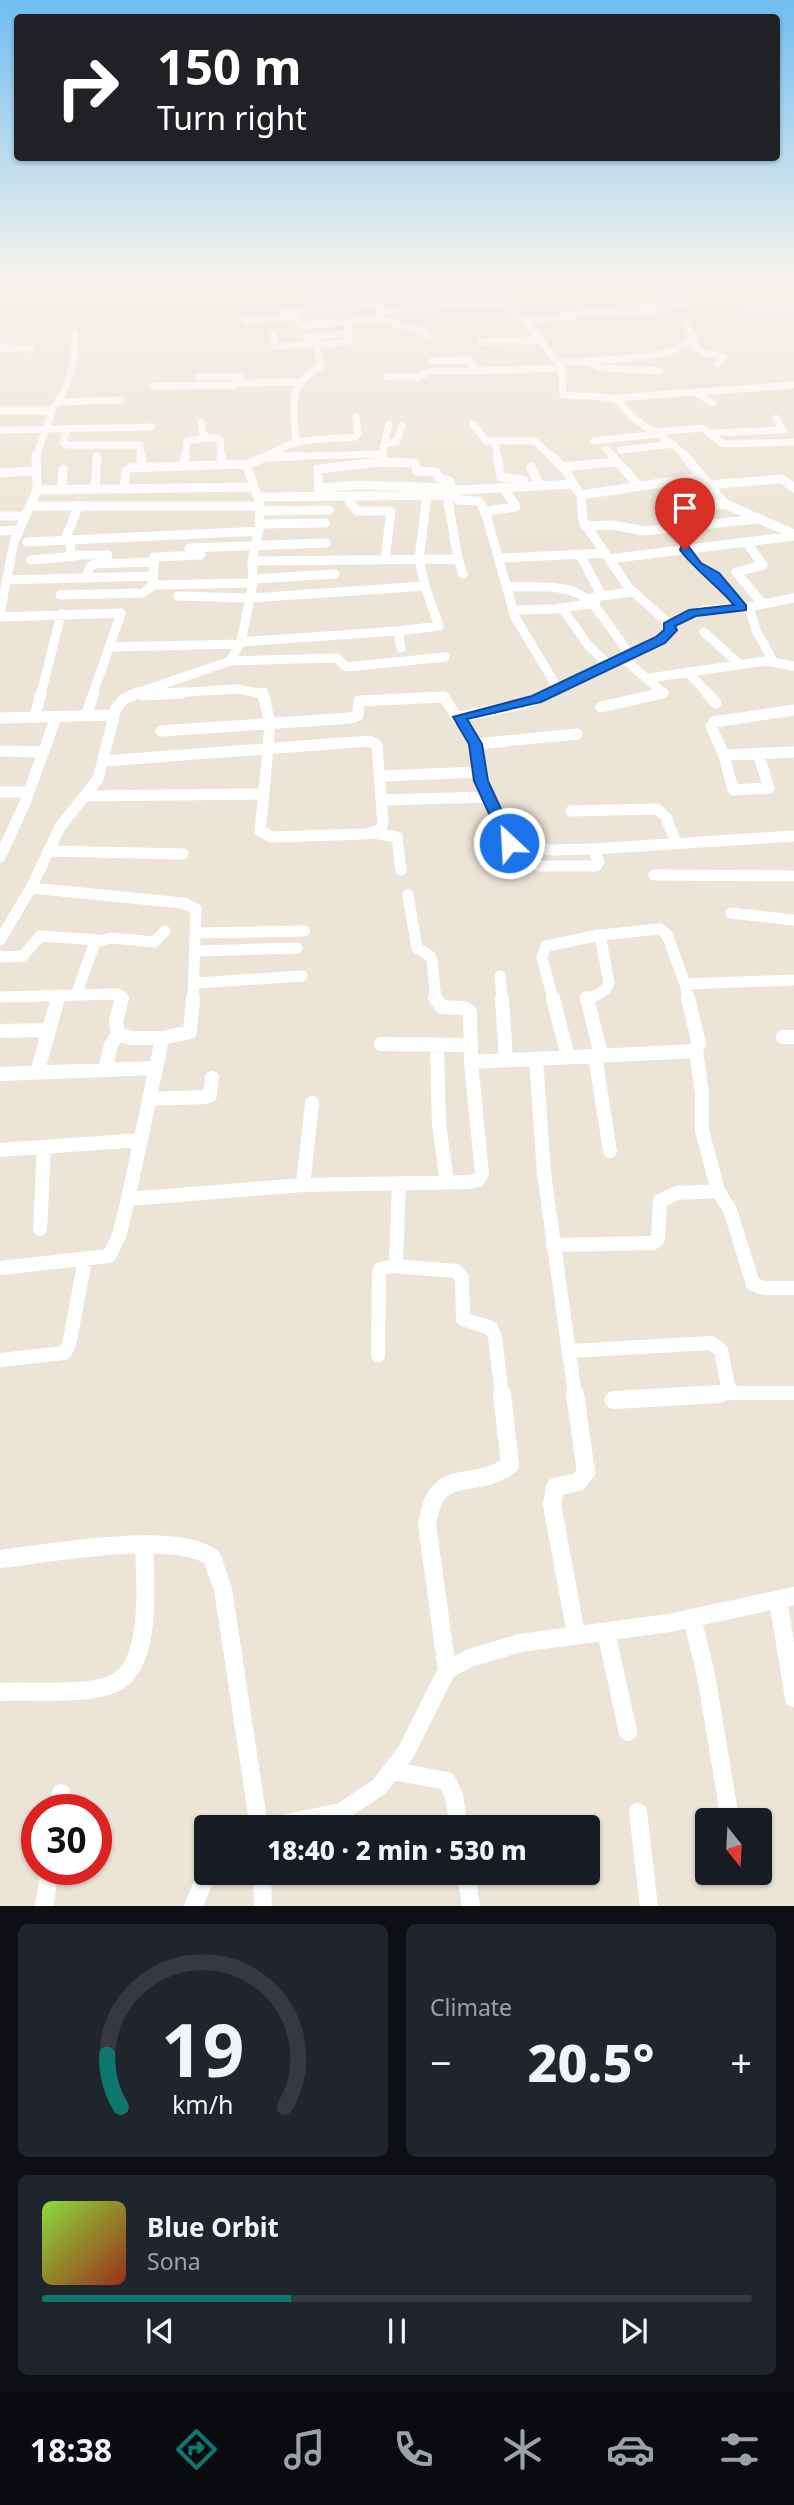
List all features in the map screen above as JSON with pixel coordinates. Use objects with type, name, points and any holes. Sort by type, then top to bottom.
[{"type":"street","points":[[73,364],[43,430],[33,471],[37,490],[4,567],[0,615],[121,613],[86,716]]},
{"type":"street","points":[[153,386],[299,382],[321,364]]},
{"type":"street","points":[[471,364],[476,371]]},
{"type":"street","points":[[387,377],[418,377],[430,371],[476,371],[567,364]]},
{"type":"street","points":[[592,364],[604,368],[660,371]]},
{"type":"street","points":[[560,366],[563,395],[615,398],[794,386]]},
{"type":"street","points":[[199,377],[240,377],[242,382]]},
{"type":"street","points":[[296,441],[292,404],[299,382]]},
{"type":"street","points":[[698,392],[713,403]]},
{"type":"street","points":[[615,398],[629,417],[674,444],[725,504],[794,535]]},
{"type":"street","points":[[58,401],[120,400]]},
{"type":"street","points":[[0,411],[51,410]]},
{"type":"street","points":[[124,488],[127,469],[246,465],[262,462],[285,445],[296,441],[357,436],[356,417]]},
{"type":"street","points":[[710,433],[783,430],[776,418]]},
{"type":"street","points":[[201,422],[202,435],[207,438]]},
{"type":"street","points":[[382,458],[389,424]]},
{"type":"street","points":[[472,424],[486,441],[533,440],[562,467],[581,495]]},
{"type":"street","points":[[387,443],[397,442],[402,425]]},
{"type":"street","points":[[0,430],[151,427]]},
{"type":"street","points":[[594,441],[698,427],[723,444],[794,442]]},
{"type":"street","points":[[67,430],[63,442],[66,445],[140,445],[142,467]]},
{"type":"street","points":[[184,465],[187,441],[207,438],[220,439],[221,464]]},
{"type":"street","points":[[495,442],[501,477],[522,479],[527,487]]},
{"type":"street","points":[[621,450],[674,444]]},
{"type":"street","points":[[606,449],[639,486]]},
{"type":"street","points":[[95,488],[97,457]]},
{"type":"street","points":[[269,457],[382,458],[416,463],[417,471],[438,472],[439,478],[450,481],[458,500],[479,500],[501,558],[512,610],[557,687]]},
{"type":"street","points":[[318,492],[318,469],[382,458]]},
{"type":"street","points":[[391,485],[398,462]]},
{"type":"street","points":[[562,467],[615,462]]},
{"type":"street","points":[[230,661],[240,643],[254,581],[254,553],[259,528],[260,505],[246,465]]},
{"type":"street","points":[[531,467],[540,486]]},
{"type":"street","points":[[62,489],[64,468]]},
{"type":"street","points":[[0,473],[33,471]]},
{"type":"street","points":[[581,495],[639,486],[704,481],[782,479],[794,488]]},
{"type":"street","points":[[318,492],[350,496],[427,496],[573,484]]},
{"type":"street","points":[[260,505],[318,492],[391,485],[454,492]]},
{"type":"street","points":[[37,490],[252,487]]},
{"type":"street","points":[[485,511],[516,507],[504,488]]},
{"type":"street","points":[[454,492],[458,559],[463,574]]},
{"type":"street","points":[[458,719],[463,715],[518,706],[660,640],[671,630],[646,600],[632,592],[585,526],[578,507],[581,495]]},
{"type":"street","points":[[350,496],[349,501],[357,511],[392,512],[385,559]]},
{"type":"street","points":[[109,647],[240,643],[439,626],[419,559],[427,496]]},
{"type":"street","points":[[661,506],[671,510],[725,504]]},
{"type":"street","points":[[75,556],[68,554],[68,540],[79,505]]},
{"type":"street","points":[[30,506],[260,505],[330,510]]},
{"type":"street","points":[[0,516],[24,516]]},
{"type":"street","points":[[585,526],[613,525],[631,531],[653,531],[763,519]]},
{"type":"street","points":[[27,542],[325,523]]},
{"type":"street","points":[[0,531],[18,530]]},
{"type":"street","points":[[501,558],[607,556],[685,550],[794,535]]},
{"type":"street","points":[[746,542],[762,560],[763,565],[736,572],[763,604]]},
{"type":"street","points":[[86,578],[90,567],[95,564],[254,553],[326,543]]},
{"type":"street","points":[[0,548],[12,548]]},
{"type":"street","points":[[189,548],[385,559],[458,559]]},
{"type":"street","points":[[685,550],[697,565],[715,576],[746,607],[773,661]]},
{"type":"street","points":[[31,560],[145,554],[154,559]]},
{"type":"street","points":[[580,555],[596,599],[626,655],[663,693],[601,708]]},
{"type":"street","points":[[60,595],[144,593],[150,590],[154,581],[154,559]]},
{"type":"street","points":[[4,584],[86,578],[254,581],[335,574]]},
{"type":"street","points":[[178,596],[250,598],[425,586]]},
{"type":"street","points":[[507,587],[564,586],[581,590],[596,599]]},
{"type":"street","points":[[512,610],[562,608],[632,592]]},
{"type":"street","points":[[94,613],[96,594]]},
{"type":"street","points":[[668,625],[704,610],[746,607],[794,598]]},
{"type":"street","points":[[562,608],[588,645],[607,664]]},
{"type":"street","points":[[35,717],[61,614]]},
{"type":"street","points":[[398,631],[401,648]]},
{"type":"street","points":[[704,632],[739,664]]},
{"type":"street","points":[[0,940],[32,888],[64,821],[87,796],[98,779],[113,715],[116,708],[130,696],[230,661],[337,658],[346,667],[446,657]]},
{"type":"street","points":[[649,678],[773,661],[794,666]]},
{"type":"street","points":[[688,672],[716,703]]},
{"type":"street","points":[[130,696],[259,691],[266,696],[270,724],[259,825],[265,835],[373,833],[397,837],[401,870]]},
{"type":"street","points":[[161,731],[351,718],[358,715],[359,701],[440,697],[446,698],[475,744],[478,772],[486,797],[506,831],[509,843],[551,850],[593,849],[794,836]]},
{"type":"street","points":[[758,754],[769,788],[733,790],[712,724],[794,710]]},
{"type":"street","points":[[0,718],[113,715]]},
{"type":"street","points":[[0,856],[29,792],[56,717]]},
{"type":"street","points":[[475,744],[577,734]]},
{"type":"street","points":[[104,761],[369,741],[377,746],[382,776],[383,824],[373,833]]},
{"type":"street","points":[[0,751],[44,752]]},
{"type":"street","points":[[723,755],[794,752]]},
{"type":"street","points":[[382,776],[478,772]]},
{"type":"street","points":[[0,792],[29,792]]},
{"type":"street","points":[[87,796],[264,794]]},
{"type":"street","points":[[383,800],[486,797]]},
{"type":"street","points":[[571,811],[657,810],[666,817],[676,843]]},
{"type":"street","points":[[539,866],[596,866],[599,862],[593,849]]},
{"type":"street","points":[[48,851],[183,854]]},
{"type":"street","points":[[654,875],[794,876]]},
{"type":"street","points":[[32,888],[183,903],[196,909],[196,983],[190,1032],[162,1038],[132,1038],[118,1034]]},
{"type":"street","points":[[128,1199],[303,1185],[478,1181],[482,1174],[471,1062],[470,1012],[464,1008],[442,1007],[435,999],[432,961],[430,956],[417,948],[408,895]]},
{"type":"street","points":[[731,913],[794,920]]},
{"type":"street","points":[[0,957],[23,956],[40,936],[154,942],[165,931]]},
{"type":"street","points":[[196,933],[304,932]]},
{"type":"street","points":[[568,1057],[542,950],[557,942],[600,935],[664,932],[685,984],[699,1044],[696,1051],[704,1137],[718,1191],[730,1210],[753,1284],[764,1288],[794,1288]]},
{"type":"street","points":[[600,935],[609,983],[605,990],[587,998],[598,1056],[610,1152]]},
{"type":"street","points":[[76,995],[87,957],[98,940]]},
{"type":"street","points":[[196,951],[297,948]]},
{"type":"street","points":[[196,983],[302,976]]},
{"type":"street","points":[[500,976],[506,1060]]},
{"type":"street","points":[[685,984],[794,980]]},
{"type":"street","points":[[37,1073],[59,995]]},
{"type":"street","points":[[0,997],[122,996],[116,1026],[118,1034],[111,1045],[105,1070]]},
{"type":"street","points":[[0,1031],[49,1030]]},
{"type":"street","points":[[0,1268],[102,1259],[113,1252],[128,1199],[162,1038]]},
{"type":"street","points":[[381,1044],[470,1045]]},
{"type":"street","points":[[437,1045],[439,1124],[447,1182]]},
{"type":"street","points":[[471,1062],[696,1051]]},
{"type":"street","points":[[536,1059],[539,1128],[553,1245],[586,1472],[578,1482],[555,1487],[552,1504],[576,1634]]},
{"type":"street","points":[[0,1074],[156,1068]]},
{"type":"street","points":[[150,1099],[207,1096],[212,1078]]},
{"type":"street","points":[[303,1185],[312,1103]]},
{"type":"street","points":[[0,1150],[141,1140]]},
{"type":"street","points":[[40,1229],[44,1147]]},
{"type":"street","points":[[394,1266],[397,1257],[399,1183]]},
{"type":"street","points":[[553,1245],[653,1243],[659,1239],[660,1201],[666,1195],[718,1191]]},
{"type":"street","points":[[0,1360],[64,1353],[69,1346],[85,1260]]},
{"type":"street","points":[[379,1355],[379,1273],[383,1268],[394,1266],[456,1271],[462,1278],[463,1319],[491,1328],[495,1337],[510,1465],[494,1474],[445,1485],[433,1493],[428,1506],[427,1524],[447,1670]]},
{"type":"street","points":[[570,1351],[711,1343],[721,1350],[728,1387],[734,1393]]},
{"type":"street","points":[[614,1400],[734,1393],[794,1393]]},
{"type":"street","points":[[0,1559],[144,1544],[196,1548],[210,1555],[218,1567],[257,1815]]},
{"type":"street","points":[[0,1692],[110,1685],[130,1673],[136,1660],[145,1608],[144,1544]]},
{"type":"street","points":[[328,1815],[367,1800],[394,1771],[447,1670],[462,1661],[517,1645],[692,1618],[786,1598],[794,1698]]},
{"type":"street","points":[[692,1618],[706,1675],[728,1807]]},
{"type":"street","points":[[606,1632],[628,1732]]},
{"type":"street","points":[[394,1771],[447,1781],[454,1796],[457,1815]]},
{"type":"street","points":[[638,1812],[649,1906]]},
{"type":"street","points":[[44,1906],[47,1885]]},
{"type":"street","points":[[193,1906],[202,1885]]},
{"type":"street","points":[[262,1885],[263,1906]]},
{"type":"street","points":[[468,1885],[471,1906]]},
{"type":"route","points":[[509,843],[506,831],[486,797],[478,772],[479,760],[475,744],[459,717],[518,706],[536,699],[660,640],[671,630],[668,625],[694,613],[742,607],[715,576],[697,565],[685,550]]}]
